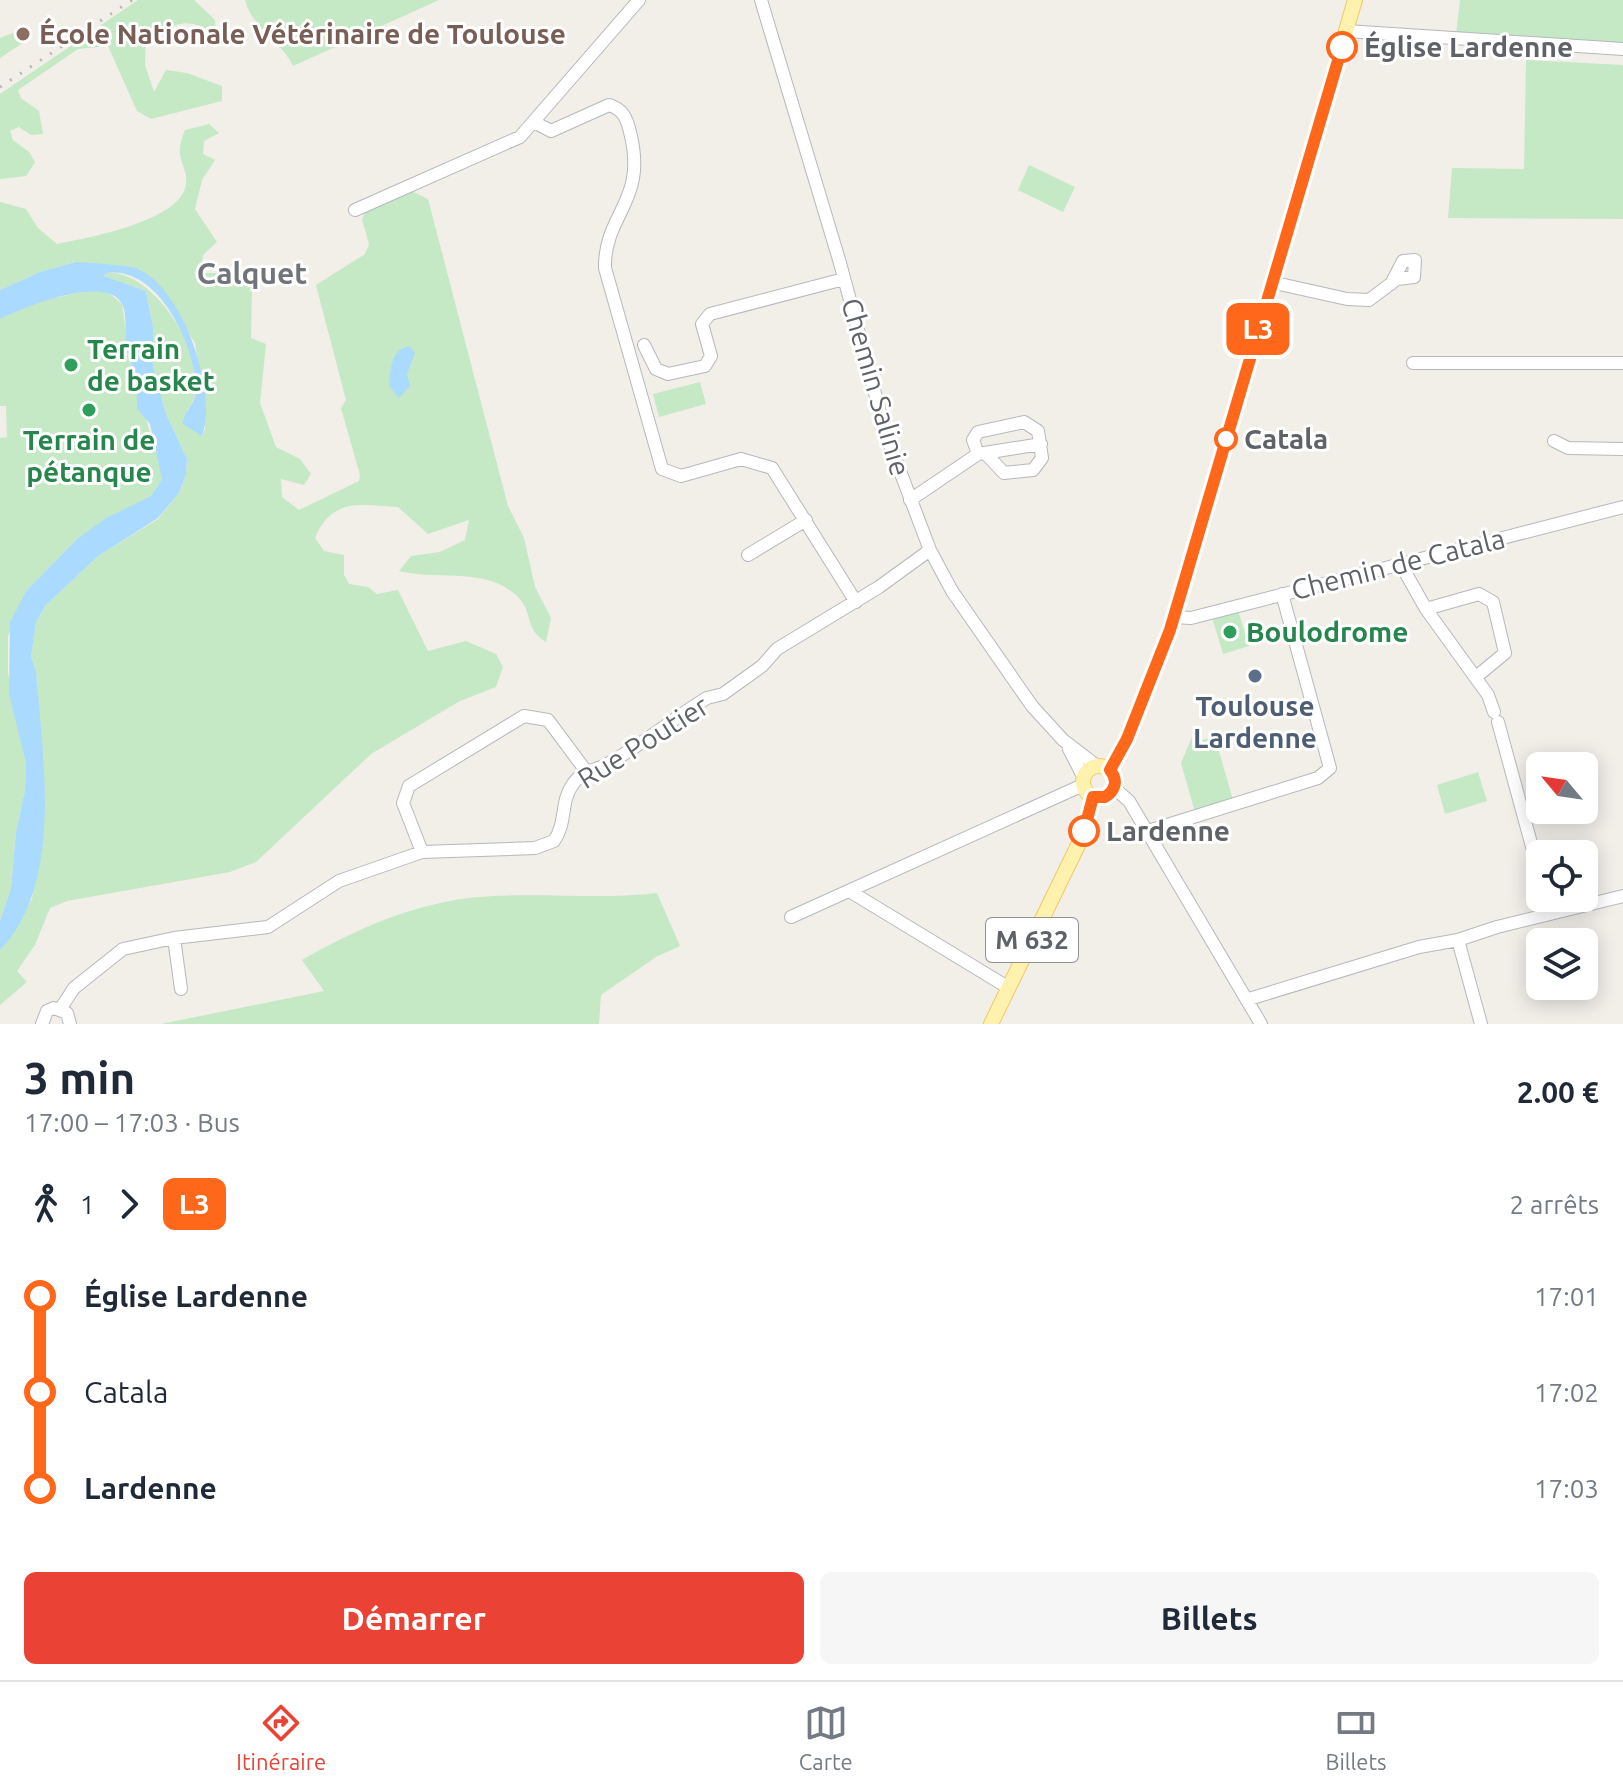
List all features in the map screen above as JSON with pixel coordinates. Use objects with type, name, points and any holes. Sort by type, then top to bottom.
[{"type":"main road","points":[[1103,768],[1115,778],[1114,788],[1105,797],[1087,787],[1131,731],[1174,617],[1355,0]]},
{"type":"main road","name":"M 632","points":[[991,1024],[1083,835],[1087,787]]},
{"type":"street","points":[[355,210],[520,137],[536,123],[639,0]]},
{"type":"street","name":"Chemin Salinie","points":[[761,0],[844,279],[886,434],[930,550],[979,632],[1032,706],[1063,740],[1103,768]]},
{"type":"street","points":[[1346,31],[1623,49]]},
{"type":"street","points":[[536,123],[551,131],[609,105],[618,108],[627,120],[635,156],[634,180],[626,208],[610,235],[605,268],[662,469],[681,476],[741,459],[772,468],[856,602]]},
{"type":"street","points":[[644,345],[649,361],[656,369],[668,374],[705,366],[711,356],[702,324],[710,314],[844,279]]},
{"type":"street","points":[[1271,282],[1347,299],[1369,300],[1391,284]]},
{"type":"street","points":[[1413,363],[1623,363]]},
{"type":"street","points":[[1024,422],[1038,431],[1041,444],[1042,458],[1037,466],[1010,474],[1000,472],[981,454],[973,440],[978,432],[1024,422]]},
{"type":"street","points":[[1554,441],[1568,448],[1623,449]]},
{"type":"street","points":[[910,500],[981,454],[1041,444]]},
{"type":"street","name":"Chemin de Catala","points":[[1174,617],[1191,618],[1623,507]]},
{"type":"street","points":[[748,555],[806,520]]},
{"type":"street","name":"Rue Poutier","points":[[40,1022],[47,1011],[61,1008],[74,988],[108,957],[123,949],[174,938],[268,927],[339,881],[422,852],[535,848],[554,841],[563,824],[566,795],[586,771],[607,765],[707,698],[723,694],[762,666],[777,649],[856,602],[930,550]]},
{"type":"street","points":[[1400,563],[1426,609],[1488,695],[1530,840]]},
{"type":"street","points":[[1148,831],[1326,774],[1330,768],[1304,684],[1282,594]]},
{"type":"street","points":[[1426,609],[1479,594],[1493,602],[1505,653],[1476,677]]},
{"type":"street","points":[[422,852],[403,803],[409,786],[524,716],[548,720],[586,771]]},
{"type":"street","name":"Chemin Salinie","points":[[1063,740],[1087,787]]},
{"type":"street","points":[[791,917],[1087,787]]},
{"type":"street","points":[[1114,788],[1129,801],[1148,831],[1261,1024]]},
{"type":"street","points":[[851,892],[1009,988]]},
{"type":"street","points":[[1249,999],[1419,947],[1458,940],[1623,896]]},
{"type":"street","points":[[174,938],[181,989]]},
{"type":"street","points":[[1458,940],[1481,1024]]},
{"type":"street","points":[[61,1008],[67,1013],[70,1024]]},
{"type":"green space","points":[[138,0],[194,0],[215,20],[216,34],[185,23],[146,31],[145,65],[154,92],[166,70],[187,73],[222,86],[222,101],[151,119],[137,111],[108,46],[78,49],[18,90],[21,98],[39,111],[43,134],[31,135],[19,127],[10,131],[13,140],[29,152],[35,162],[26,176],[0,179],[0,94]]},
{"type":"green space","points":[[245,0],[439,0],[293,66],[254,19]]},
{"type":"green space","points":[[1460,0],[1623,0],[1623,43],[1456,35]]},
{"type":"green space","points":[[18,31],[30,38],[0,58],[0,38]]},
{"type":"green space","points":[[1526,60],[1623,65],[1623,219],[1448,218],[1452,168],[1524,169]]},
{"type":"green space","points":[[209,124],[219,133],[204,141],[203,154],[215,160],[202,180],[195,209],[217,242],[203,255],[200,273],[221,273],[252,287],[251,338],[266,344],[260,403],[276,447],[300,459],[311,474],[304,485],[281,479],[282,497],[299,510],[359,481],[360,475],[341,408],[346,400],[316,285],[365,254],[369,244],[362,219],[366,211],[411,191],[428,199],[508,506],[524,538],[535,587],[551,618],[546,642],[531,626],[523,602],[506,587],[477,578],[399,571],[411,556],[440,552],[465,540],[469,520],[428,534],[398,507],[360,505],[339,510],[322,525],[315,538],[324,551],[344,555],[344,575],[349,584],[368,587],[377,594],[398,590],[428,651],[466,641],[496,654],[503,667],[496,687],[460,701],[371,754],[256,862],[230,872],[67,901],[50,908],[35,945],[17,971],[27,982],[0,1005],[0,950],[32,899],[39,856],[43,782],[36,670],[31,657],[36,622],[45,606],[97,557],[158,519],[179,493],[186,474],[187,459],[166,414],[153,366],[153,327],[146,291],[104,276],[106,273],[125,276],[145,287],[163,304],[178,325],[196,372],[195,393],[187,410],[202,436],[205,429],[204,396],[195,343],[163,292],[139,269],[75,262],[40,272],[0,290],[0,202],[26,209],[38,228],[57,244],[131,226],[151,218],[181,197],[186,184],[180,155],[185,130]]},
{"type":"green space","points":[[1029,165],[1075,187],[1063,212],[1018,190]]},
{"type":"green space","points":[[88,290],[109,293],[122,304],[130,360],[162,468],[162,479],[151,496],[77,539],[27,590],[8,636],[8,673],[26,763],[11,888],[0,921],[0,438],[7,437],[6,406],[0,406],[0,319],[27,305]]},
{"type":"green space","points":[[700,382],[706,404],[659,417],[653,394]]},
{"type":"green space","name":"Boulodrome","points":[[1238,610],[1249,646],[1223,654],[1212,617]]},
{"type":"green space","points":[[1192,737],[1202,740],[1215,737],[1233,800],[1195,812],[1181,763]]},
{"type":"green space","points":[[1478,772],[1487,801],[1445,814],[1437,785]]},
{"type":"green space","points":[[657,893],[680,946],[656,957],[601,995],[599,1024],[161,1024],[324,991],[302,960],[365,928],[409,911],[479,897]]},
{"type":"water","points":[[75,262],[136,268],[153,279],[168,296],[193,342],[201,368],[206,417],[202,436],[183,424],[196,390],[189,352],[171,312],[158,295],[142,282],[125,274],[106,273],[104,276],[146,291],[153,327],[153,366],[166,414],[187,459],[186,474],[179,493],[158,518],[97,557],[45,606],[36,622],[31,657],[36,670],[42,740],[45,816],[42,854],[34,890],[20,922],[0,950],[0,921],[11,888],[26,763],[9,694],[10,622],[27,590],[77,539],[106,518],[151,496],[162,479],[150,424],[137,409],[122,304],[113,295],[82,292],[63,296],[0,319],[0,290],[40,272]]},
{"type":"water","points":[[409,346],[415,353],[407,374],[410,386],[399,398],[389,386],[391,367],[398,352]]},
{"type":"railway","points":[[0,87],[132,0]]},
{"type":"bus line","name":"L3","points":[[1084,831],[1093,797],[1105,797],[1114,788],[1115,778],[1110,770],[1122,752],[1170,630],[1342,47]]},
{"type":"place","name":"École Nationale Vétérinaire de Toulouse","points":[[23,34]]},
{"type":"place","name":"Église Lardenne","points":[[1342,47]]},
{"type":"place","name":"Terrain de basket","points":[[71,365]]},
{"type":"place","name":"Terrain de pétanque","points":[[89,410]]},
{"type":"place","name":"Catala","points":[[1226,439]]},
{"type":"place","name":"Boulodrome","points":[[1230,632]]},
{"type":"place","name":"Toulouse Lardenne","points":[[1255,676]]},
{"type":"place","name":"Lardenne","points":[[1084,831]]},
{"type":"district","name":"Calquet","points":[[252,274]]}]
